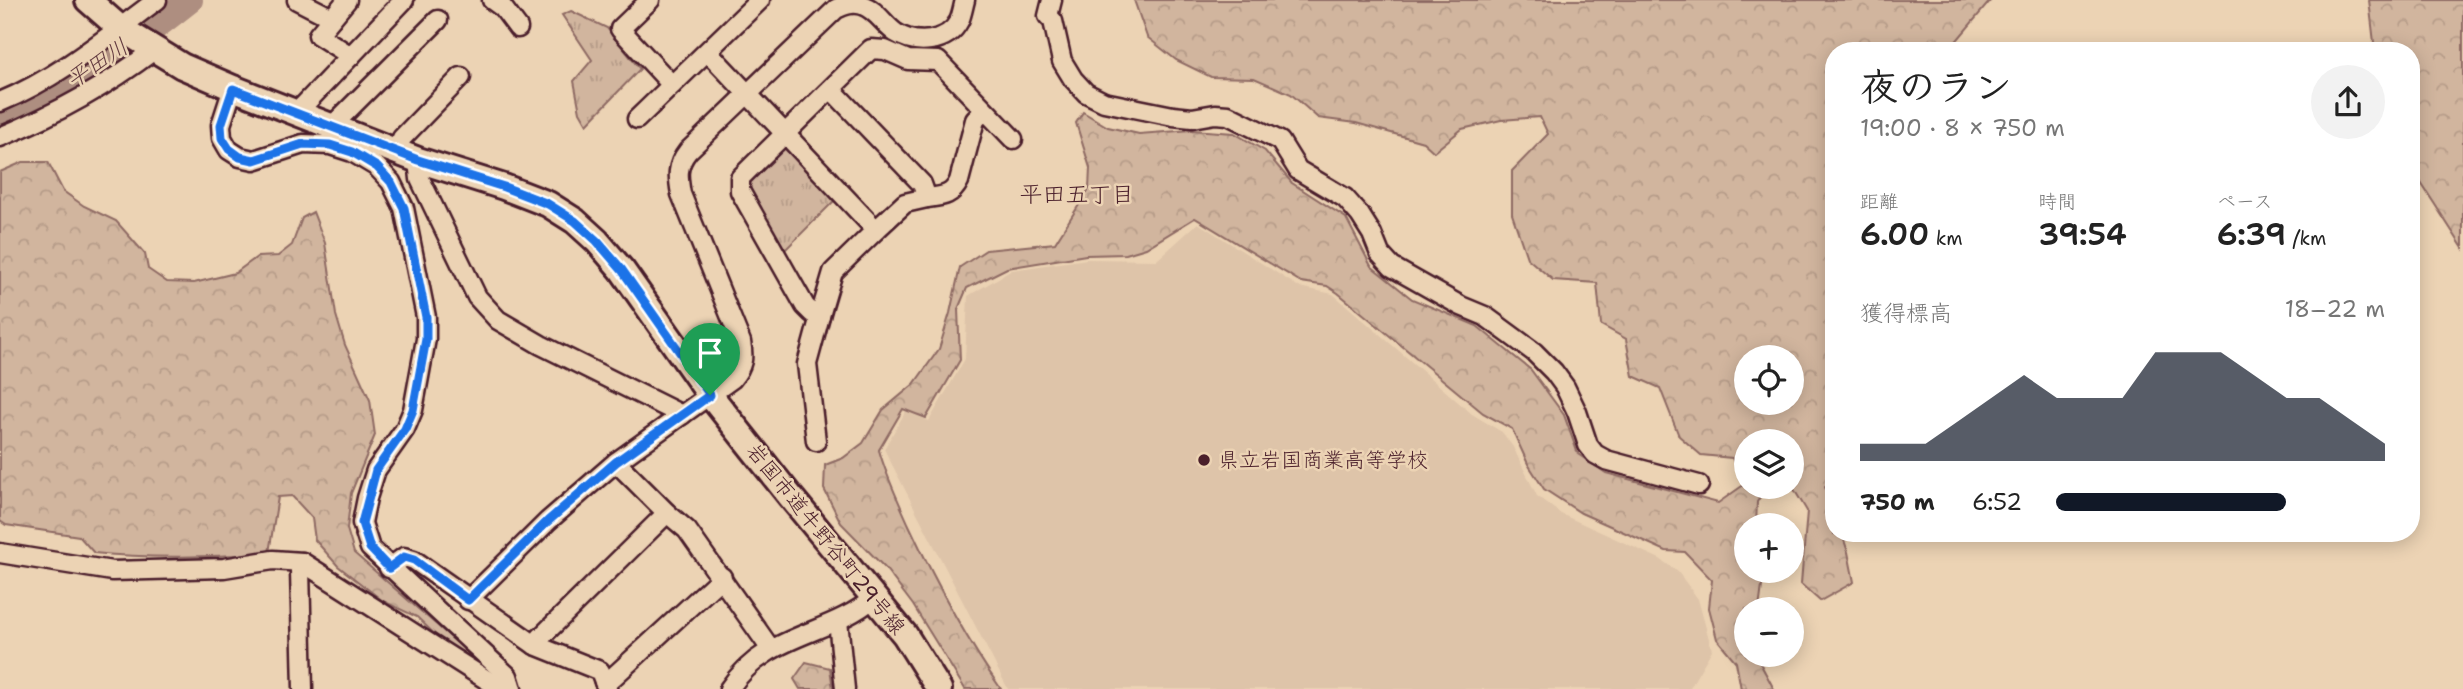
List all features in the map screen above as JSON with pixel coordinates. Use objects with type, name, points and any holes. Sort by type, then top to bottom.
[{"type":"street","name":"岩国市道牛野谷町29号線","points":[[88,0],[152,49],[233,89],[407,156],[504,187],[548,204],[575,221],[622,270],[710,395],[905,635],[939,689]]},
{"type":"street","points":[[0,102],[55,75],[123,29],[157,0]]},
{"type":"street","points":[[297,0],[332,18]]},
{"type":"street","points":[[347,0],[318,35],[351,56]]},
{"type":"street","points":[[300,114],[303,106],[404,0]]},
{"type":"street","points":[[492,0],[503,8],[518,28]]},
{"type":"street","points":[[650,0],[620,29],[672,85]]},
{"type":"street","points":[[637,119],[760,0]]},
{"type":"street","points":[[468,600],[548,521],[616,462],[732,379],[740,370],[744,358],[741,342],[681,194],[678,174],[680,161],[688,151],[836,9],[853,2],[865,6],[893,31],[908,39],[924,41],[944,36],[953,29],[959,20],[965,0]]},
{"type":"street","points":[[1052,0],[1048,16],[1053,21],[1062,61],[1086,93],[1104,102],[1173,116],[1192,118],[1214,114],[1228,115],[1280,141],[1298,170],[1345,198],[1360,215],[1380,254],[1392,267],[1461,306],[1485,316],[1534,352],[1555,372],[1571,399],[1588,444],[1595,454],[1606,460],[1699,485]]},
{"type":"street","points":[[334,128],[338,120],[438,20]]},
{"type":"street","points":[[0,136],[32,124],[82,97],[152,49]]},
{"type":"street","points":[[820,316],[805,306],[740,191],[740,177],[871,49],[885,50],[908,60],[938,61],[1013,139]]},
{"type":"street","points":[[708,52],[876,230]]},
{"type":"street","points":[[461,76],[402,138],[407,156],[477,297],[498,320],[541,345],[682,415]]},
{"type":"street","points":[[233,89],[221,125],[222,138],[229,149],[240,157],[254,160],[303,144],[330,145],[352,152],[377,167],[391,182],[404,208],[426,317],[426,339],[413,410],[405,429],[376,470],[362,523],[370,548],[508,676],[512,689]]},
{"type":"street","points":[[831,89],[922,184],[927,198]]},
{"type":"street","points":[[816,441],[807,364],[833,272],[905,203],[948,195],[955,190],[975,120],[984,111]]},
{"type":"street","points":[[616,462],[687,530],[771,648]]},
{"type":"street","points":[[535,645],[667,513]]},
{"type":"street","points":[[0,553],[112,571],[224,568],[273,560],[302,562],[501,689]]},
{"type":"street","points":[[389,568],[404,557],[414,560],[535,645],[600,671],[606,686]]},
{"type":"street","points":[[302,562],[303,689]]},
{"type":"street","points":[[606,686],[722,577]]},
{"type":"street","points":[[729,689],[754,660],[771,648],[838,621],[862,608],[875,597]]},
{"type":"street","points":[[838,621],[845,689]]},
{"type":"shaded area","name":"県立岩国商業高等学校","points":[[1198,223],[1299,287],[1333,294],[1472,414],[1502,432],[1513,447],[1537,496],[1561,514],[1660,559],[1678,572],[1698,599],[1712,650],[1689,689],[1008,689],[884,449],[906,411],[929,421],[965,359],[968,296],[1012,270],[1087,259],[1157,260]]},
{"type":"green space","points":[[1134,0],[1991,0],[1956,42],[1825,42],[1825,542],[1845,542],[1854,582],[1820,601],[1801,584],[1804,583],[1807,511],[1800,499],[1804,499],[1804,429],[1734,429],[1734,462],[1732,458],[1701,455],[1679,436],[1660,388],[1633,376],[1626,339],[1601,325],[1597,283],[1553,280],[1527,258],[1512,214],[1512,171],[1548,134],[1540,117],[1501,120],[1462,129],[1434,152],[1423,142],[1356,123],[1318,118],[1291,94],[1254,78],[1211,77],[1176,60],[1147,37]]},
{"type":"green space","points":[[2369,0],[2463,0],[2463,248],[2420,181],[2420,42],[2374,42]]},
{"type":"green space","points":[[571,11],[607,28],[640,69],[587,124],[580,112],[574,81],[592,60],[562,15]]},
{"type":"green space","points":[[1083,112],[1108,127],[1139,134],[1192,130],[1234,133],[1265,151],[1292,183],[1346,218],[1371,266],[1412,299],[1477,326],[1531,370],[1564,415],[1578,454],[1606,473],[1718,503],[1734,492],[1734,499],[1759,499],[1757,513],[1734,513],[1734,583],[1762,583],[1761,597],[1734,597],[1734,660],[1717,639],[1709,608],[1712,580],[1685,552],[1666,551],[1581,513],[1544,489],[1528,464],[1512,429],[1483,413],[1338,293],[1327,286],[1301,282],[1195,218],[1146,248],[1126,254],[1086,255],[1007,268],[967,288],[958,309],[960,360],[926,418],[903,409],[879,450],[892,488],[929,567],[963,629],[1001,689],[965,689],[913,605],[885,568],[841,523],[824,489],[825,465],[843,458],[863,443],[883,410],[914,384],[939,349],[960,267],[986,250],[1055,243],[1089,189],[1090,168],[1076,123]]},
{"type":"green space","points":[[780,146],[794,150],[836,199],[784,251],[745,188],[746,179]]},
{"type":"green space","points":[[23,162],[48,162],[63,191],[84,206],[116,221],[145,254],[148,269],[167,282],[194,283],[235,273],[257,257],[278,256],[292,245],[302,218],[313,212],[325,243],[336,315],[345,345],[370,400],[375,435],[351,493],[347,529],[354,553],[463,648],[465,656],[451,650],[417,617],[383,601],[338,566],[315,540],[312,518],[292,496],[278,497],[269,553],[182,557],[94,553],[79,536],[6,525],[0,521],[0,172]]},
{"type":"green space","points":[[806,662],[830,668],[833,689],[800,689],[794,679]]},
{"type":"green space","points":[[1737,667],[1762,667],[1774,689],[1741,689]]},
{"type":"waterway","name":"平田川","points":[[0,118],[75,81],[146,34],[190,0]]},
{"type":"place","name":"県立岩国商業高等学校","points":[[1204,460]]},
{"type":"district","name":"平田五丁目","points":[[1077,194]]},
{"type":"route","points":[[233,89],[418,160],[504,187],[548,204],[575,221],[622,270],[710,395],[616,462],[548,521],[468,600],[414,560],[404,557],[389,568],[370,548],[362,523],[376,470],[405,429],[413,410],[426,339],[426,317],[404,208],[391,182],[377,167],[352,152],[330,145],[303,144],[254,160],[240,157],[229,149],[222,138],[221,125],[233,89]]}]
